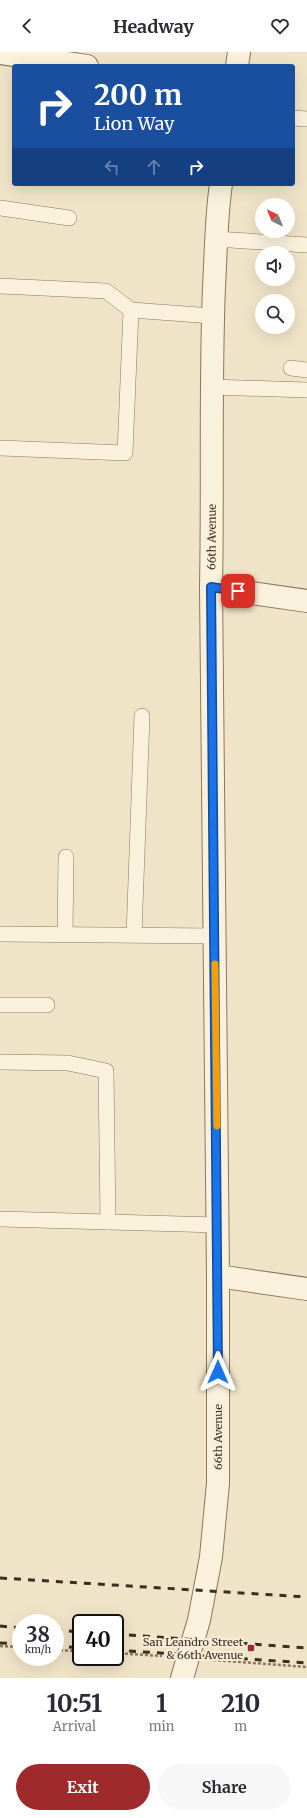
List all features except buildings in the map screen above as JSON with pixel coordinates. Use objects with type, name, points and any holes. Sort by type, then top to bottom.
[{"type":"street","points":[[237,64],[239,52]]},
{"type":"street","points":[[0,53],[74,64]]},
{"type":"street","name":"66th Avenue","points":[[182,1678],[199,1620],[211,1557],[218,1483],[218,1225],[211,587],[213,316],[216,239],[221,186]]},
{"type":"street","points":[[211,587],[307,601]]},
{"type":"street","points":[[218,1276],[307,1289]]},
{"type":"lane","points":[[295,118],[307,119]]},
{"type":"lane","points":[[0,208],[69,218]]},
{"type":"lane","points":[[216,239],[307,245]]},
{"type":"lane","points":[[0,286],[106,291],[131,310],[213,316]]},
{"type":"lane","points":[[0,448],[124,454],[131,310]]},
{"type":"lane","points":[[291,368],[307,370]]},
{"type":"lane","points":[[212,387],[307,390]]},
{"type":"lane","points":[[134,935],[142,716]]},
{"type":"lane","points":[[65,934],[66,857]]},
{"type":"lane","points":[[0,934],[215,936]]},
{"type":"lane","points":[[0,1005],[47,1005]]},
{"type":"lane","points":[[0,1062],[68,1063],[106,1071],[108,1222]]},
{"type":"lane","points":[[0,1220],[218,1225]]},
{"type":"path","points":[[0,1646],[12,1647]]},
{"type":"railway","points":[[0,1578],[307,1597]]},
{"type":"railway","points":[[0,1626],[12,1627]]},
{"type":"railway","points":[[64,1631],[72,1631]]},
{"type":"railway","points":[[124,1635],[307,1648]]},
{"type":"railway","points":[[0,1643],[12,1644]]},
{"type":"railway","points":[[64,1647],[72,1647]]},
{"type":"railway","points":[[124,1651],[307,1663]]},
{"type":"slow traffic","points":[[215,964],[217,1126]]},
{"type":"place","name":"San Leandro Street & 66th Avenue","points":[[251,1648]]},
{"type":"route","points":[[218,1372],[211,587],[238,591]]}]
